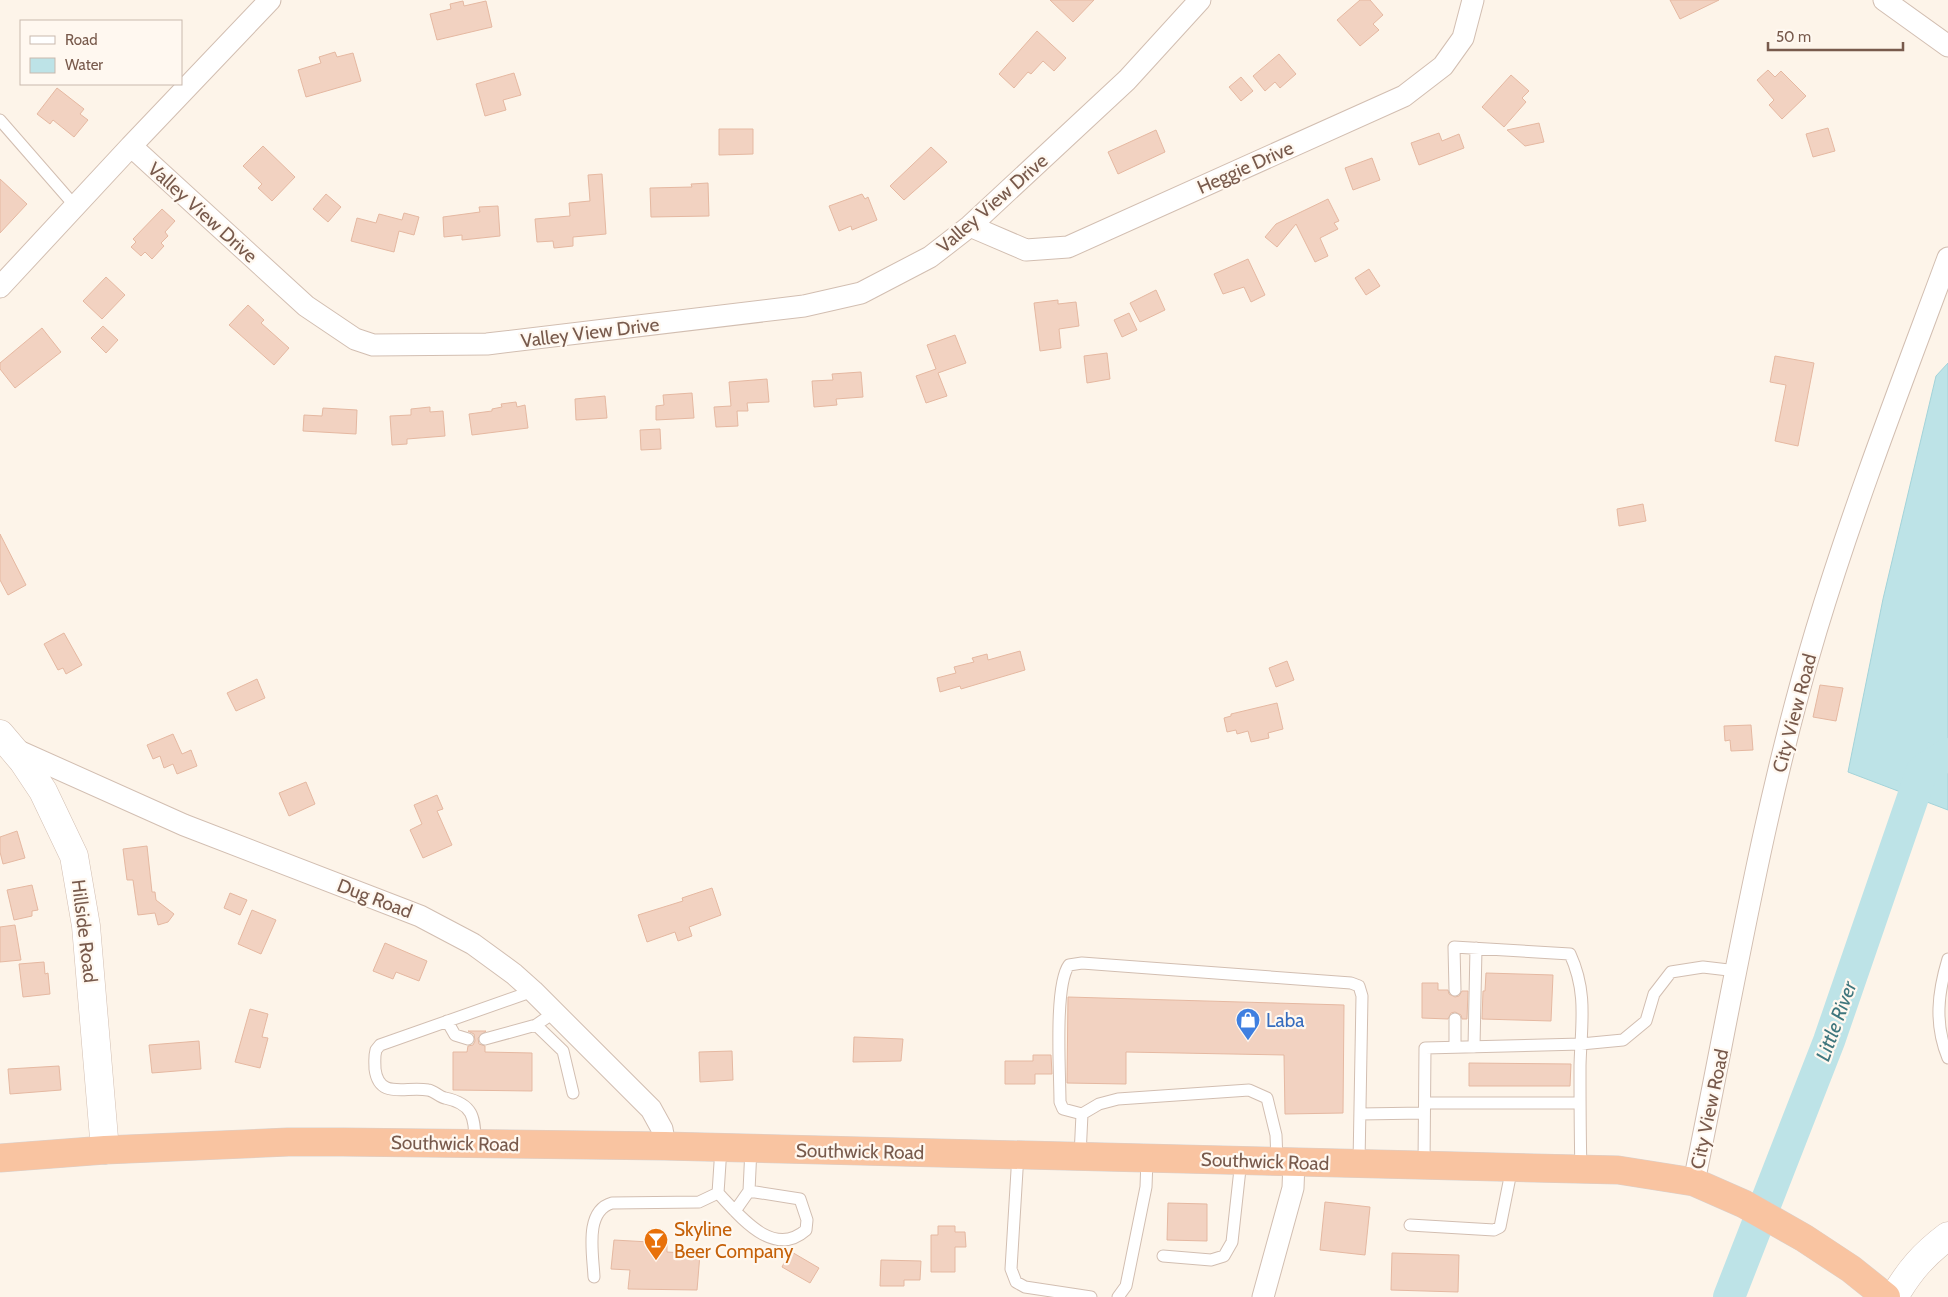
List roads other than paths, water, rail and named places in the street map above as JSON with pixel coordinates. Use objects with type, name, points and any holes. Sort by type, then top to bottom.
[{"type":"highway","name":"Southwick Road","points":[[0,1158],[105,1150],[288,1142],[475,1143],[1148,1157],[1618,1170],[1706,1188],[1785,1226],[1828,1254],[1886,1297]]},
{"type":"street","points":[[0,287],[270,0]]},
{"type":"street","name":"Valley View Drive","points":[[131,146],[306,306],[355,339],[372,345],[487,344],[804,306],[861,293],[930,257],[970,226],[1127,80],[1200,0]]},
{"type":"street","name":"Heggie Drive","points":[[970,226],[1026,250],[1068,247],[1404,96],[1443,66],[1463,38],[1473,0]]},
{"type":"street","points":[[1884,0],[1948,46]]},
{"type":"street","name":"City View Road","points":[[1706,1188],[1737,971],[1769,807],[1816,632],[1862,490],[1948,258]]},
{"type":"street","name":"Dug Road","points":[[6,741],[184,825],[420,916],[473,944],[514,974],[533,991],[652,1110],[662,1129],[665,1146]]},
{"type":"street","name":"Hillside Road","points":[[6,741],[43,791],[74,856],[86,926],[105,1150]]},
{"type":"street","points":[[1263,1297],[1293,1188],[1286,1161]]},
{"type":"street","points":[[1894,1297],[1909,1272],[1923,1255],[1948,1236]]},
{"type":"lane","points":[[0,120],[75,206]]},
{"type":"lane","points":[[1455,990],[1454,947],[1570,954],[1579,973],[1584,1007],[1580,1044],[1581,1170]]},
{"type":"lane","points":[[1474,1047],[1476,948]]},
{"type":"lane","points":[[1948,959],[1939,988],[1938,1021],[1948,1058]]},
{"type":"lane","points":[[1286,1161],[1276,1135],[1267,1098],[1249,1090],[1118,1099],[1099,1104],[1082,1114],[1063,1110],[1060,1102],[1060,999],[1064,972],[1069,965],[1082,963],[1350,983],[1359,986],[1362,996],[1359,1163]]},
{"type":"lane","points":[[1424,1165],[1425,1048],[1580,1044],[1623,1040],[1646,1021],[1654,994],[1671,972],[1703,966],[1737,971]]},
{"type":"lane","points":[[475,1143],[474,1119],[462,1103],[441,1097],[427,1089],[383,1087],[377,1080],[374,1056],[378,1046],[533,991]]},
{"type":"lane","points":[[486,1039],[536,1025],[555,1012]]},
{"type":"lane","points":[[1455,1019],[1456,1047]]},
{"type":"lane","points":[[447,1021],[455,1035],[468,1039]]},
{"type":"lane","points":[[536,1025],[563,1051],[573,1093]]},
{"type":"lane","points":[[1360,1114],[1425,1108],[1580,1103]]},
{"type":"lane","points":[[1080,1156],[1082,1114]]},
{"type":"lane","points":[[721,1148],[718,1193],[735,1212],[766,1238],[790,1240],[806,1230],[807,1220],[800,1199],[749,1191]]},
{"type":"lane","points":[[735,1212],[749,1191],[751,1148]]},
{"type":"lane","points":[[1018,1154],[1011,1269],[1016,1282],[1025,1287],[1091,1297]]},
{"type":"lane","points":[[1123,1297],[1146,1187],[1148,1157]]},
{"type":"lane","points":[[1163,1256],[1211,1260],[1224,1256],[1232,1242],[1241,1160]]},
{"type":"lane","points":[[1410,1225],[1494,1230],[1500,1227],[1512,1167]]},
{"type":"lane","points":[[594,1277],[592,1238],[595,1216],[603,1205],[612,1203],[699,1202],[718,1193]]},
{"type":"water","points":[[1948,363],[1948,810],[1848,772],[1883,599],[1936,376]]},
{"type":"waterway","name":"Little River","points":[[1729,1297],[1829,1041],[1922,771],[1948,754]]},
{"type":"place","name":"Laba","points":[[1248,1041]]},
{"type":"place","name":"Skyline Beer Company","points":[[656,1261]]}]
